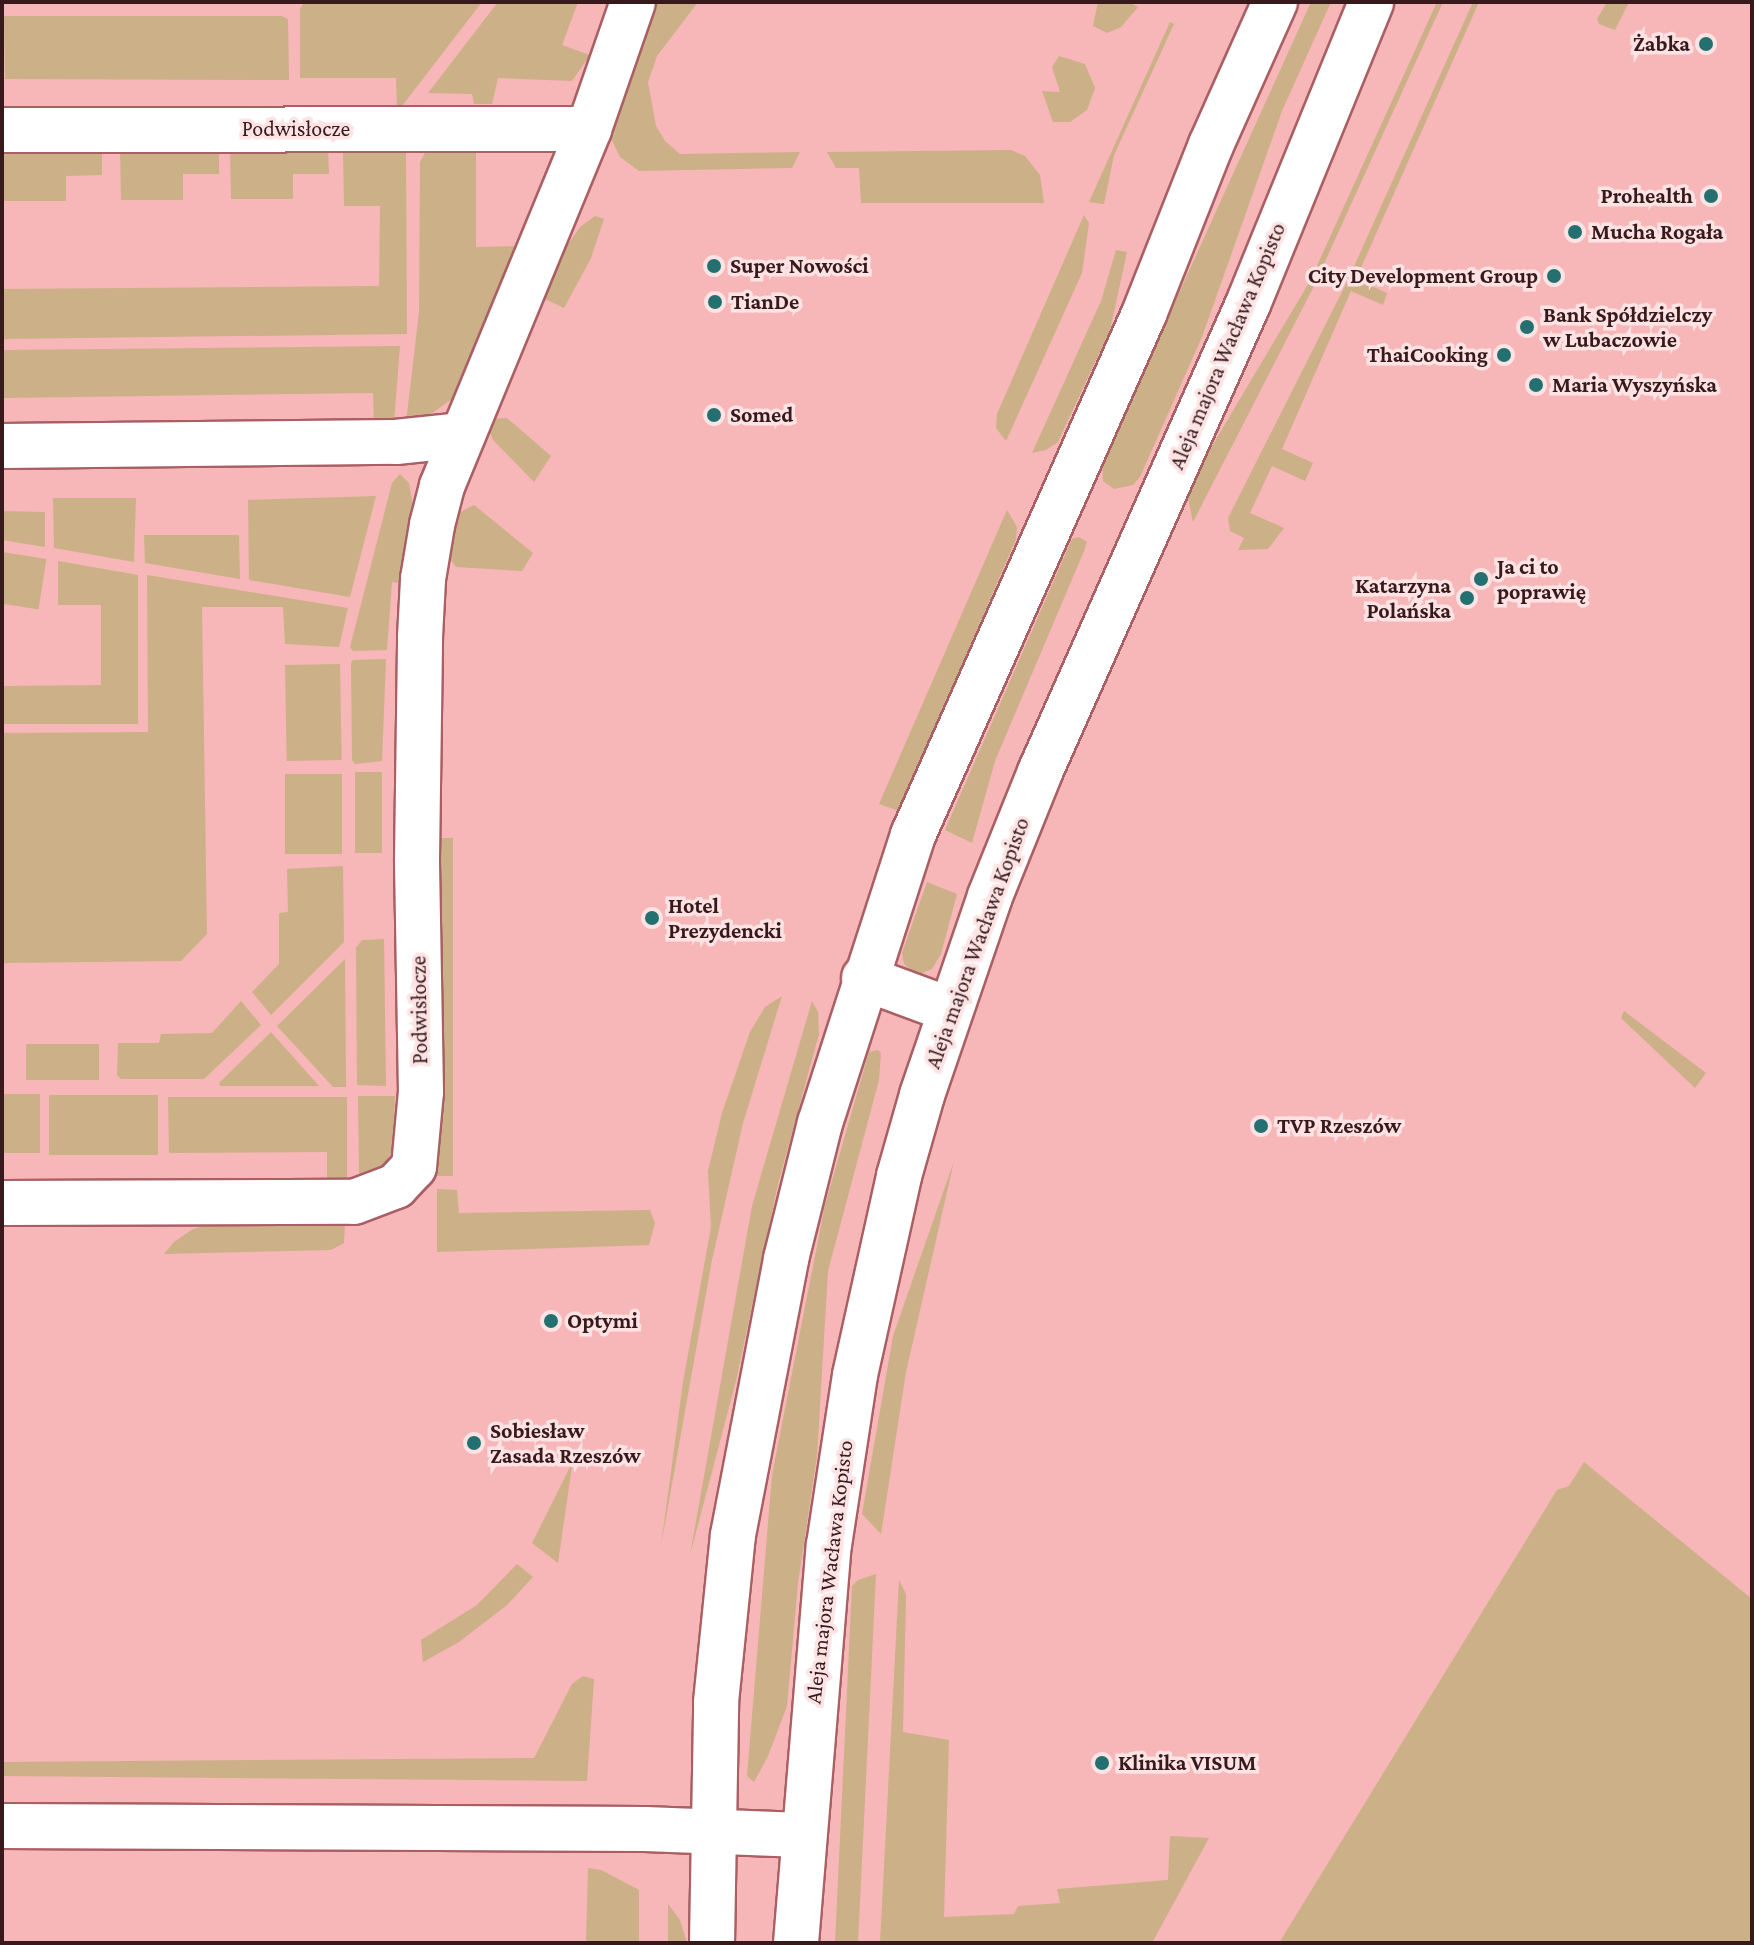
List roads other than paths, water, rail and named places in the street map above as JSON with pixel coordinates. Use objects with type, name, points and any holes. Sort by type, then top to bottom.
[{"type":"main road","name":"Podwisłocze","points":[[2,1203],[354,1202],[396,1186],[414,1167],[421,1092],[417,859],[422,593],[432,525],[442,486],[589,129],[633,2]]},
{"type":"main road","points":[[712,1943],[716,1702],[733,1535],[755,1408],[802,1190],[864,978],[913,835],[1144,314],[1211,145],[1275,2]]},
{"type":"main road","name":"Aleja majora Wacława Kopisto","points":[[796,1943],[802,1835],[829,1545],[855,1375],[899,1176],[950,1010],[990,896],[1040,772],[1248,304],[1371,2]]},
{"type":"main road","name":"Podwisłocze","points":[[2,130],[589,129]]},
{"type":"main road","points":[[2,446],[396,442],[463,435]]},
{"type":"main road","points":[[864,978],[950,1010]]},
{"type":"main road","points":[[2,1826],[802,1835]]},
{"type":"place","name":"Żabka","points":[[1706,44]]},
{"type":"place","name":"Prohealth","points":[[1711,196]]},
{"type":"place","name":"Mucha Rogała","points":[[1575,232]]},
{"type":"place","name":"Super Nowości","points":[[714,266]]},
{"type":"place","name":"City Development Group","points":[[1554,276]]},
{"type":"place","name":"TianDe","points":[[715,302]]},
{"type":"place","name":"Bank Spółdzielczy w Lubaczowie","points":[[1527,327]]},
{"type":"place","name":"ThaiCooking","points":[[1504,355]]},
{"type":"place","name":"Maria Wyszyńska","points":[[1536,385]]},
{"type":"place","name":"Somed","points":[[714,415]]},
{"type":"place","name":"Ja ci to poprawię","points":[[1481,579]]},
{"type":"place","name":"Katarzyna Polańska","points":[[1467,598]]},
{"type":"place","name":"Hotel Prezydencki","points":[[652,918]]},
{"type":"place","name":"TVP Rzeszów","points":[[1261,1126]]},
{"type":"place","name":"Optymi","points":[[551,1321]]},
{"type":"place","name":"Sobiesław Zasada Rzeszów","points":[[474,1443]]},
{"type":"place","name":"Klinika VISUM","points":[[1102,1763]]}]
